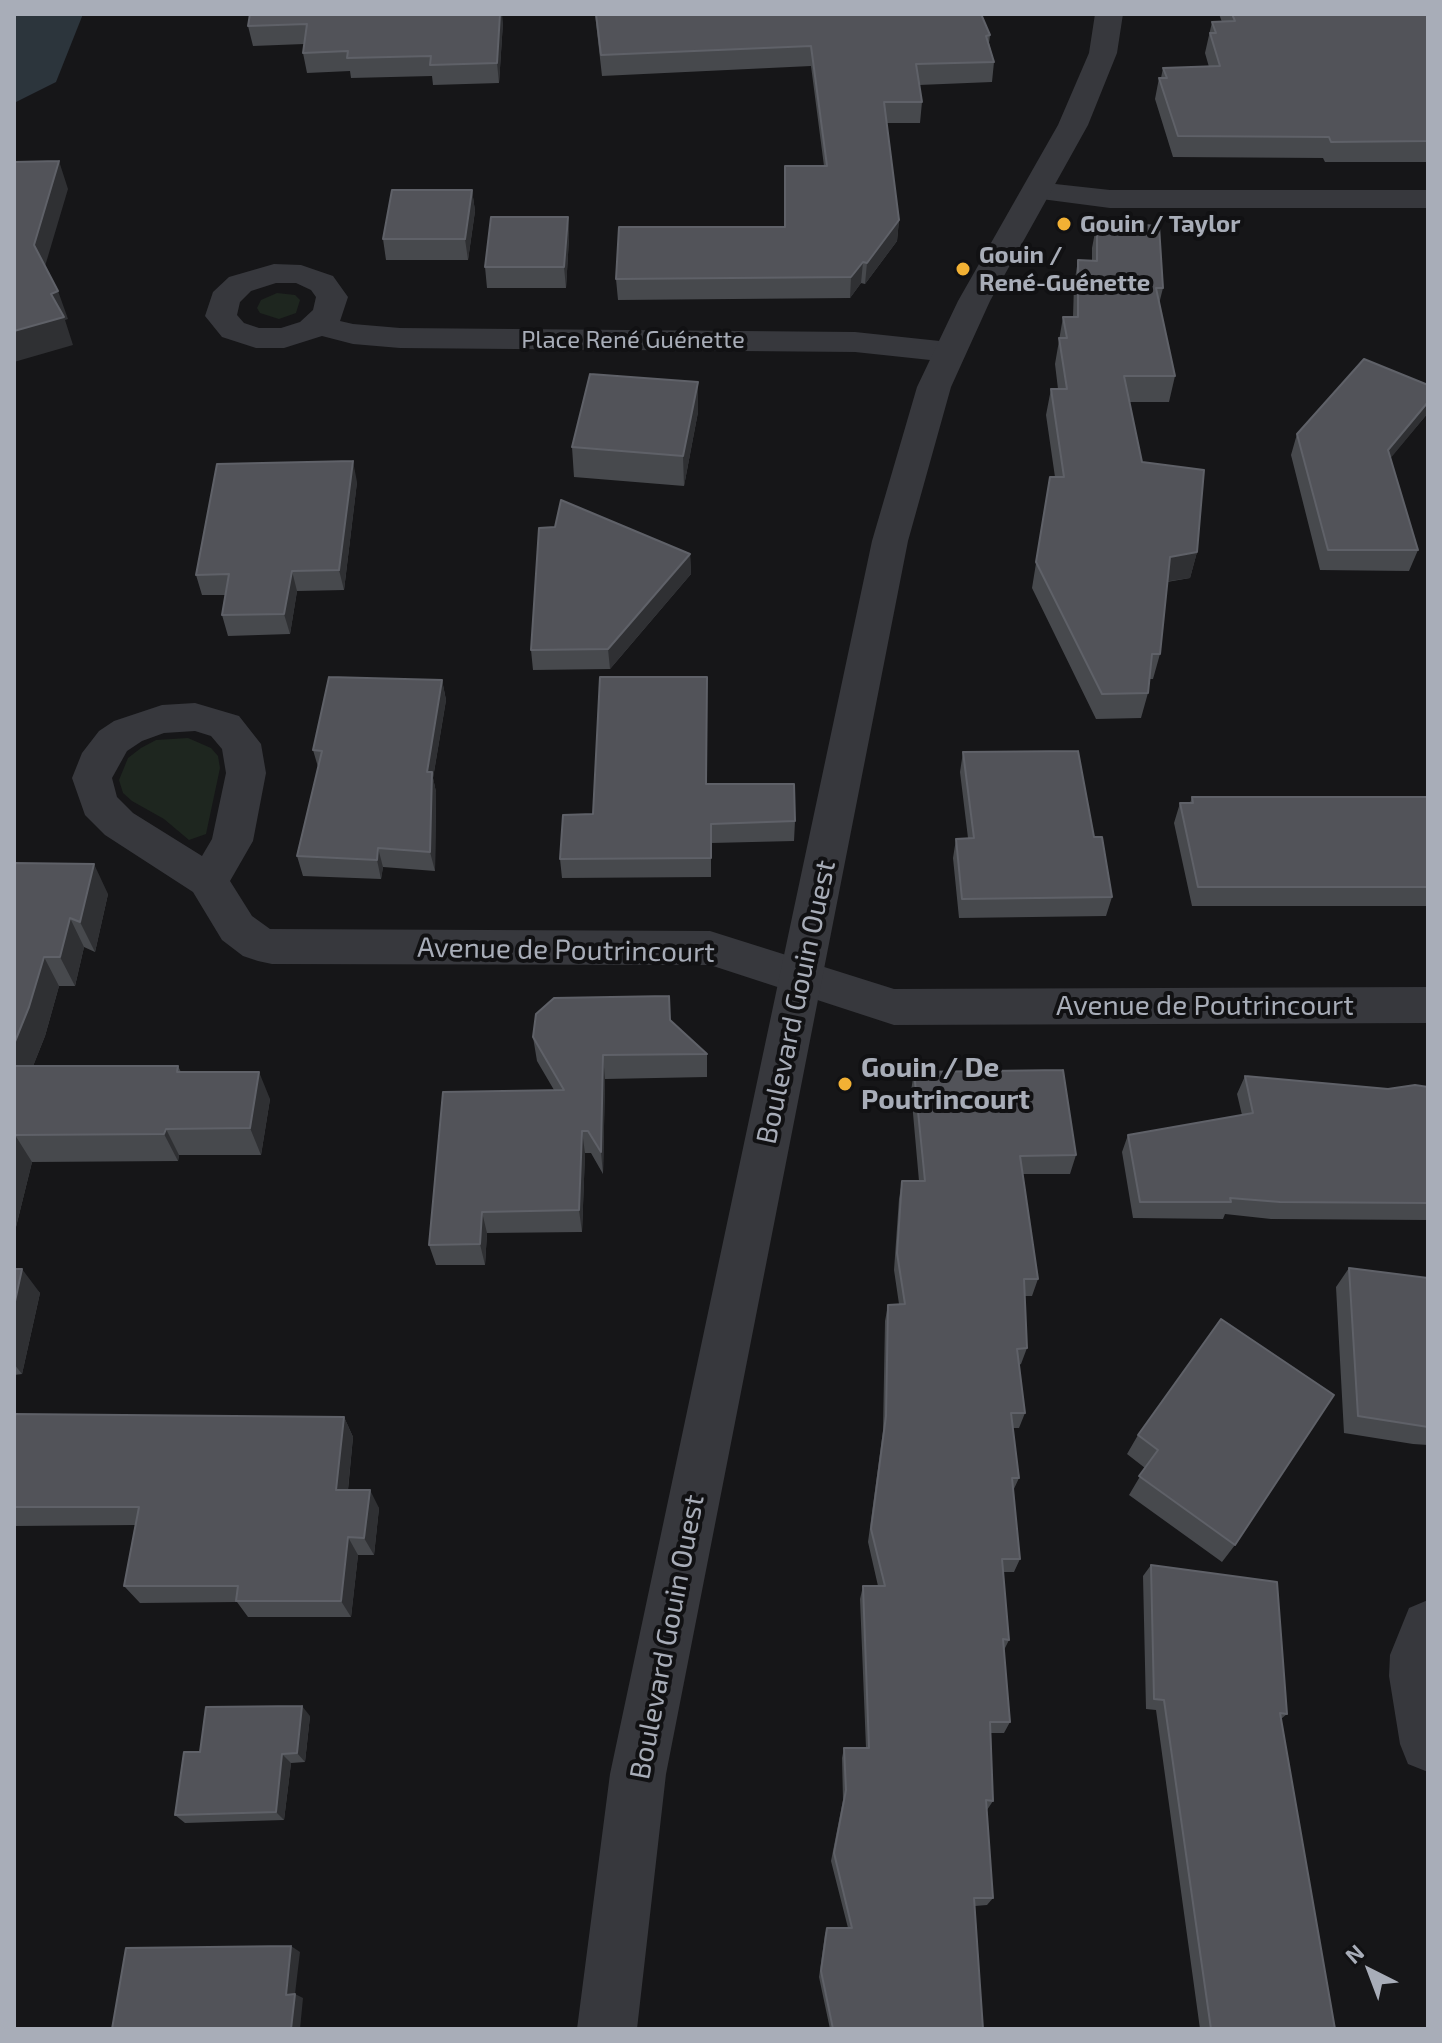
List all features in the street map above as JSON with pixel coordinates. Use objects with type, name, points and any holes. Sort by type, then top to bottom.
[{"type":"street","name":"Boulevard Gouin Ouest","points":[[607,2029],[638,1774],[890,541],[925,412],[949,352],[1091,86],[1103,53],[1109,14]]},
{"type":"street","points":[[1037,191],[1110,199],[1428,199]]},
{"type":"street","name":"Place René Guénette","points":[[318,325],[353,334],[400,338],[855,342],[949,352]]},
{"type":"street","name":"Avenue de Poutrincourt","points":[[209,881],[220,905],[237,928],[258,944],[272,947],[710,948],[894,1007],[1428,1005]]},
{"type":"street","points":[[1428,1627],[1417,1655],[1416,1676],[1428,1744]]},
{"type":"shaded area","points":[[14,14],[83,14],[56,82],[14,103]]},
{"type":"shaded area","points":[[277,293],[295,295],[300,300],[296,313],[279,319],[260,313],[257,308],[261,300]]},
{"type":"shaded area","points":[[188,738],[211,748],[218,756],[220,768],[206,834],[189,840],[164,819],[132,801],[123,793],[119,780],[128,758],[141,748],[156,740]]},
{"type":"building","points":[[250,14],[500,14],[497,63],[430,65],[431,56],[347,58],[348,51],[303,53],[307,24],[248,26]]},
{"type":"building","points":[[596,14],[981,14],[990,35],[986,36],[994,62],[916,64],[922,102],[884,102],[899,220],[867,263],[863,262],[851,277],[616,279],[619,227],[785,227],[785,166],[827,166],[811,46],[601,55]]},
{"type":"building","points":[[1232,14],[1426,14],[1428,141],[1331,142],[1329,137],[1178,136],[1159,78],[1167,78],[1163,68],[1220,66],[1210,33],[1216,33],[1212,22],[1235,21]]},
{"type":"building","points":[[59,161],[34,245],[58,291],[51,294],[64,317],[14,331],[14,162]]},
{"type":"building","points":[[392,190],[472,190],[465,239],[383,239]]},
{"type":"building","points":[[491,217],[568,217],[564,267],[485,267]]},
{"type":"building","points":[[1097,222],[1159,226],[1163,288],[1156,288],[1175,376],[1124,376],[1142,462],[1204,470],[1197,552],[1170,557],[1160,654],[1152,654],[1148,693],[1102,694],[1036,562],[1050,477],[1064,477],[1051,389],[1067,389],[1059,338],[1067,338],[1063,317],[1078,317],[1078,260],[1097,261]]},
{"type":"building","points":[[1364,359],[1428,385],[1428,402],[1388,450],[1418,550],[1328,550],[1297,434]]},
{"type":"building","points":[[590,374],[698,382],[683,456],[572,447]]},
{"type":"building","points":[[353,461],[339,570],[292,571],[284,614],[222,615],[229,574],[196,575],[217,464]]},
{"type":"building","points":[[561,500],[690,554],[608,649],[531,650],[539,528],[555,527]]},
{"type":"building","points":[[329,677],[442,680],[427,772],[432,772],[430,852],[378,848],[377,860],[297,856],[322,751],[313,750]]},
{"type":"building","points":[[600,677],[707,677],[706,784],[794,784],[795,821],[711,824],[711,858],[560,859],[563,815],[593,814]]},
{"type":"building","points":[[1078,751],[1094,837],[1102,837],[1112,897],[962,899],[956,839],[974,838],[963,752]]},
{"type":"building","points":[[1192,797],[1428,797],[1428,887],[1198,887],[1180,803],[1193,803]]},
{"type":"building","points":[[14,863],[94,864],[80,922],[70,918],[60,957],[44,957],[14,1044]]},
{"type":"building","points":[[669,996],[670,1020],[707,1054],[603,1055],[601,1152],[588,1131],[582,1131],[579,1210],[482,1212],[480,1244],[429,1245],[443,1092],[564,1090],[533,1037],[536,1014],[554,998]]},
{"type":"building","points":[[14,1066],[178,1066],[177,1072],[259,1072],[250,1128],[166,1129],[164,1134],[15,1135],[14,1138]]},
{"type":"building","points":[[1063,1070],[1076,1155],[1020,1156],[1038,1279],[1024,1279],[1027,1348],[1017,1349],[1025,1413],[1011,1413],[1019,1478],[1012,1478],[1020,1559],[1002,1559],[1009,1640],[1003,1639],[1010,1722],[990,1722],[993,1801],[986,1800],[993,1898],[974,1898],[983,2029],[833,2029],[821,1971],[827,1928],[852,1928],[834,1853],[846,1790],[844,1748],[869,1748],[863,1586],[885,1586],[871,1529],[886,1416],[888,1305],[905,1304],[897,1253],[902,1181],[925,1181],[914,1072]]},
{"type":"building","points":[[1245,1076],[1388,1089],[1415,1085],[1428,1087],[1428,1203],[1280,1202],[1230,1198],[1231,1202],[1140,1202],[1128,1135],[1253,1113]]},
{"type":"building","points":[[1349,1268],[1428,1278],[1428,1427],[1358,1416]]},
{"type":"building","points":[[14,1269],[22,1269],[14,1306]]},
{"type":"building","points":[[1221,1319],[1334,1395],[1235,1545],[1139,1476],[1158,1450],[1138,1435]]},
{"type":"building","points":[[14,1414],[344,1417],[336,1490],[370,1490],[364,1538],[348,1537],[341,1601],[236,1601],[238,1586],[124,1586],[139,1507],[14,1507]]},
{"type":"building","points":[[1151,1565],[1277,1582],[1287,1714],[1280,1713],[1335,2029],[1211,2029],[1164,1700],[1154,1699]]},
{"type":"building","points":[[302,1706],[297,1753],[282,1754],[276,1812],[175,1815],[184,1752],[200,1752],[206,1707]]},
{"type":"building","points":[[291,1946],[286,1995],[295,1994],[291,2029],[112,2029],[126,1948]]},
{"type":"place","name":"Gouin / Taylor","points":[[1064,224]]},
{"type":"place","name":"Gouin / René-Guénette","points":[[963,269]]},
{"type":"place","name":"Gouin / De Poutrincourt","points":[[845,1084]]}]
